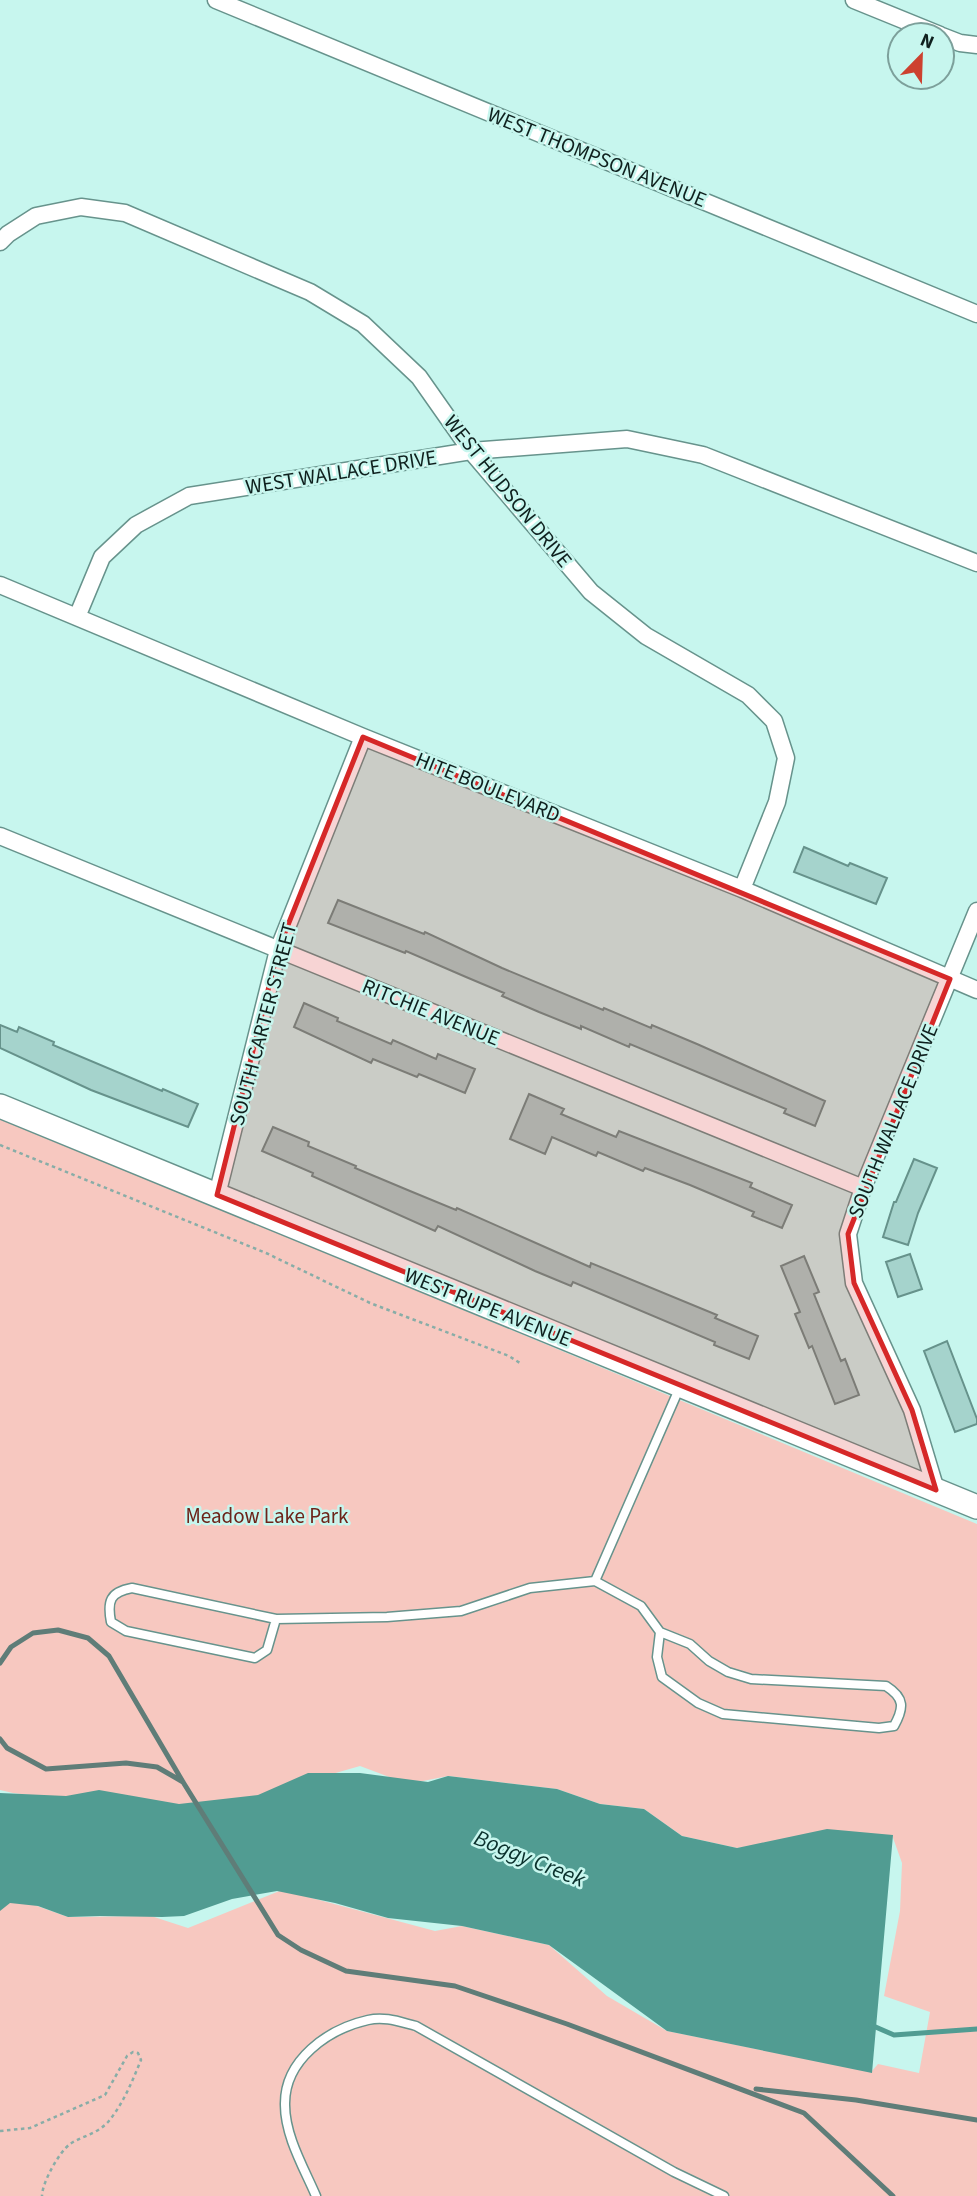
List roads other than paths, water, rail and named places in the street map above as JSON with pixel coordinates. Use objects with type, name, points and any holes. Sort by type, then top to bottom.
[{"type":"street","name":"WEST THOMPSON AVENUE","points":[[216,0],[977,314]]},
{"type":"street","points":[[854,0],[906,21]]},
{"type":"street","points":[[956,41],[977,44]]},
{"type":"street","name":"WEST HUDSON DRIVE","points":[[0,242],[36,216],[81,207],[125,213],[310,292],[363,324],[419,377],[471,451],[591,592],[646,636],[748,695],[774,721],[786,758],[777,803],[742,889]]},
{"type":"street","name":"WEST WALLACE DRIVE","points":[[77,617],[103,558],[136,525],[189,496],[471,451],[627,439],[703,455],[977,564]]},
{"type":"street","name":"HITE BOULEVARD","points":[[0,585],[363,737],[742,889],[977,990]]},
{"type":"street","name":"SOUTH CARTER STREET","points":[[217,1195],[278,950],[363,737]]},
{"type":"street","name":"RITCHIE AVENUE","points":[[0,836],[863,1188]]},
{"type":"street","name":"SOUTH WALLACE DRIVE","points":[[936,1490],[912,1410],[854,1283],[848,1234],[863,1188],[977,911]]},
{"type":"street","name":"WEST RUPE AVENUE","points":[[0,1106],[977,1507]]},
{"type":"lane","points":[[595,1581],[681,1386]]},
{"type":"lane","points":[[276,1619],[267,1650],[255,1658],[126,1631],[111,1622],[109,1610],[110,1601],[120,1590],[132,1588],[276,1619],[387,1617],[461,1611],[530,1588],[595,1581],[641,1606],[660,1632],[690,1644],[709,1661],[728,1672],[751,1679],[886,1686],[897,1693],[901,1703],[899,1716],[894,1726],[878,1728],[723,1714],[698,1703],[662,1677],[657,1657],[660,1632]]},
{"type":"lane","points":[[316,2196],[287,2125],[284,2103],[290,2079],[300,2061],[316,2044],[341,2030],[369,2020],[391,2019],[416,2026],[674,2172],[724,2196]]},
{"type":"water","points":[[308,1773],[360,1773],[428,1782],[448,1776],[557,1789],[600,1804],[644,1809],[682,1836],[737,1848],[827,1829],[893,1835],[872,2073],[667,2031],[549,1945],[462,1926],[388,1918],[277,1891],[232,1899],[184,1916],[68,1917],[38,1906],[10,1903],[0,1911],[0,1793],[66,1796],[99,1790],[179,1804],[258,1795]]},
{"type":"waterway","name":"Boggy Creek","points":[[871,2025],[894,2035],[977,2029]]},
{"type":"railway","points":[[0,1663],[11,1647],[33,1633],[58,1630],[88,1638],[109,1656],[278,1935],[301,1950],[346,1971],[455,1986],[567,2024],[804,2113],[893,2196]]},
{"type":"railway","points":[[0,1739],[7,1748],[46,1769],[126,1763],[157,1767],[183,1782]]},
{"type":"railway","points":[[756,2089],[856,2100],[977,2120]]},
{"type":"park label","name":"Meadow Lake Park","points":[[267,1516]]}]
